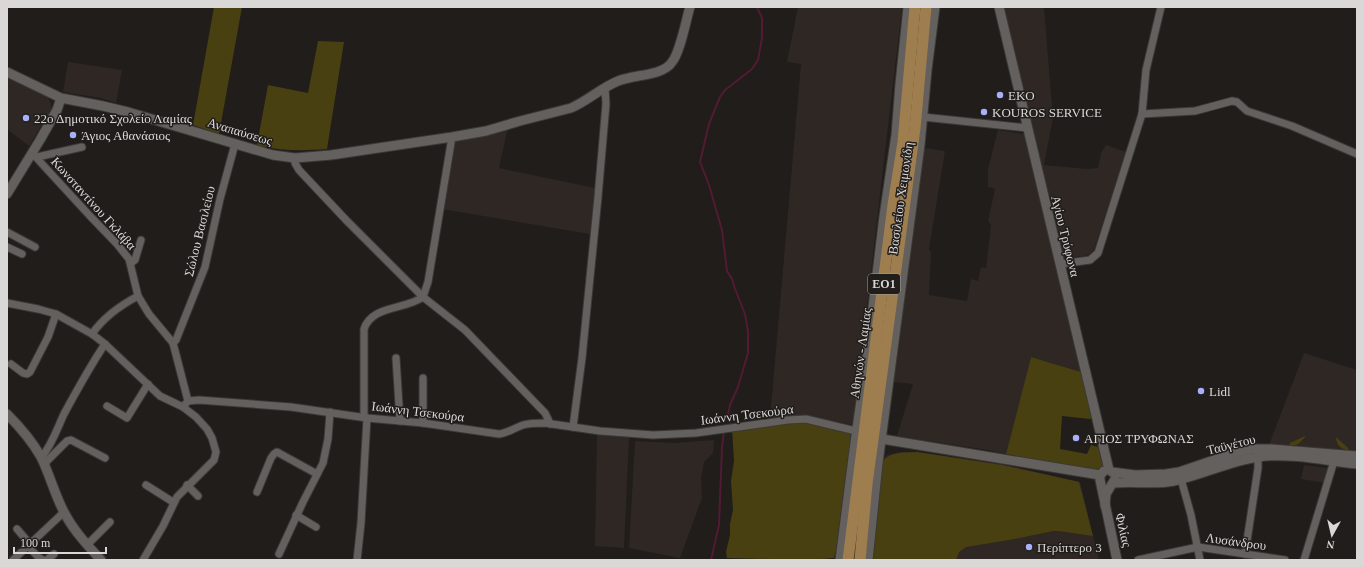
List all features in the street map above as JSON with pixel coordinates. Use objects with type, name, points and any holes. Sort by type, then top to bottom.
[{"type":"main road","name":"Αθηνών - Λαμίας","points":[[848,560],[893,206],[903,142],[915,7]]},
{"type":"main road","name":"Αθηνών - Λαμίας","points":[[860,560],[867,484],[915,128],[926,7]]},
{"type":"street","name":"Αναπαύσεως","points":[[7,72],[61,98],[128,112],[273,155],[295,158],[331,155],[486,131],[570,108],[582,103],[620,80],[658,72],[666,68],[676,55],[690,7]]},
{"type":"street","points":[[840,560],[895,140],[908,7]]},
{"type":"street","name":"Βασιλείου Χειμωνίδη","points":[[868,560],[875,484],[923,117],[935,7]]},
{"type":"street","name":"Αγίου Τρύφωνα","points":[[999,7],[1111,471]]},
{"type":"street","points":[[1060,264],[1090,260],[1098,253],[1142,114],[1146,70],[1160,7]]},
{"type":"street","points":[[573,427],[582,358],[597,204],[606,104],[605,88]]},
{"type":"street","points":[[7,194],[35,155],[57,110],[61,98]]},
{"type":"street","points":[[1142,114],[1195,112],[1236,102],[1247,111],[1292,126],[1357,154]]},
{"type":"street","points":[[923,117],[1027,128]]},
{"type":"street","points":[[357,560],[361,523],[366,417],[364,329],[369,319],[378,313],[398,305],[419,300],[423,297],[428,282],[452,137]]},
{"type":"street","name":"Σώλου Βασιλείου","points":[[173,344],[176,340],[205,268],[234,144]]},
{"type":"street","points":[[35,155],[82,147]]},
{"type":"street","name":"Κωνσταντίνου Γκλάβα","points":[[35,155],[125,253],[131,263],[138,296],[149,314],[173,344],[185,404]]},
{"type":"street","points":[[295,158],[295,163],[299,170],[347,221],[423,297],[456,323],[478,343],[545,413],[550,424]]},
{"type":"street","points":[[7,232],[35,247]]},
{"type":"street","points":[[131,263],[135,260],[141,240]]},
{"type":"street","points":[[7,247],[22,254]]},
{"type":"street","points":[[92,334],[111,314],[138,296]]},
{"type":"street","name":"Ιωάννη Τσεκούρα","points":[[7,303],[56,314],[92,334],[105,344],[160,396],[185,404],[199,400],[291,407],[499,434],[510,432],[528,424],[550,424],[608,432],[653,435],[696,433],[788,420],[806,419],[856,431]]},
{"type":"street","points":[[11,364],[23,373],[27,374],[30,372],[48,337],[56,314]]},
{"type":"street","points":[[43,461],[75,394],[105,344]]},
{"type":"street","points":[[396,358],[400,421]]},
{"type":"street","points":[[423,378],[423,424]]},
{"type":"street","points":[[107,406],[127,418],[148,384]]},
{"type":"street","points":[[143,560],[163,526],[173,502],[187,485],[210,466],[214,460],[216,452],[212,438],[185,404]]},
{"type":"street","points":[[279,554],[325,456],[330,412]]},
{"type":"street","points":[[7,414],[26,435],[43,461],[64,512],[87,545],[101,560]]},
{"type":"street","points":[[882,439],[1101,479],[1106,486],[1112,484],[1115,476],[1111,471],[1105,470],[1101,479]]},
{"type":"street","points":[[43,461],[67,441],[71,440],[105,458]]},
{"type":"street","name":"Ταϋγέτου","points":[[1111,471],[1135,475],[1179,472],[1232,454],[1252,449],[1271,449],[1357,456]]},
{"type":"street","points":[[257,492],[271,458],[277,452],[317,474]]},
{"type":"street","name":"Ταϋγέτου","points":[[1112,484],[1153,484],[1181,479],[1249,458],[1258,457],[1285,456],[1357,464]]},
{"type":"street","points":[[1245,554],[1258,468],[1258,457]]},
{"type":"street","points":[[1304,560],[1334,461]]},
{"type":"street","name":"Φιλίας","points":[[1101,479],[1105,506],[1117,560]]},
{"type":"street","points":[[1181,479],[1191,514],[1200,560]]},
{"type":"street","name":"Φιλίας","points":[[1105,506],[1106,494],[1112,484]]},
{"type":"street","points":[[146,485],[173,502]]},
{"type":"street","points":[[187,485],[198,496]]},
{"type":"street","points":[[13,560],[64,512]]},
{"type":"street","points":[[296,516],[316,527]]},
{"type":"street","points":[[87,545],[110,522]]},
{"type":"street","points":[[17,529],[38,557],[43,560]]},
{"type":"street","name":"Λυσάνδρου","points":[[1138,560],[1198,547],[1285,560]]},
{"type":"street","points":[[47,560],[54,554]]},
{"type":"shaded area","points":[[214,7],[242,7],[219,134],[193,125]]},
{"type":"shaded area","points":[[798,7],[902,7],[853,425],[805,415],[770,418],[801,64],[787,62]]},
{"type":"shaded area","points":[[1002,7],[1044,7],[1053,118],[1044,165],[1087,169],[1098,168],[1101,153],[1106,145],[1126,152],[1094,249],[1091,253],[1085,256],[1062,258]]},
{"type":"shaded area","points":[[318,41],[344,42],[327,149],[291,150],[257,145],[268,85],[308,93]]},
{"type":"shaded area","points":[[68,62],[122,70],[116,103],[101,98],[63,92]]},
{"type":"shaded area","name":"22ο Δημοτικό Σχολείο Λαμίας","points":[[7,78],[46,96],[50,101],[52,108],[29,146],[7,129]]},
{"type":"shaded area","points":[[508,127],[499,168],[595,188],[590,234],[442,209],[455,140]]},
{"type":"shaded area","points":[[998,130],[1024,134],[1081,372],[1031,357],[1006,454],[897,436],[913,384],[894,382],[924,150],[927,148],[945,151],[929,249],[931,252],[929,295],[967,301],[971,279],[978,281],[981,267],[986,268],[991,225],[988,221],[995,189],[988,187],[988,169]]},
{"type":"shaded area","points":[[1304,353],[1357,370],[1357,453],[1269,445]]},
{"type":"shaded area","points":[[1031,357],[1081,372],[1092,417],[1090,419],[1062,416],[1060,449],[1087,454],[1091,445],[1098,447],[1103,467],[1095,470],[1006,454]]},
{"type":"shaded area","points":[[805,421],[847,431],[851,434],[834,558],[809,560],[727,558],[726,552],[733,510],[731,481],[734,461],[732,429]]},
{"type":"shaded area","points":[[597,434],[629,437],[624,548],[595,546]]},
{"type":"shaded area","points":[[1305,437],[1297,445],[1289,445],[1290,443]]},
{"type":"shaded area","points":[[1336,437],[1348,448],[1349,450],[1340,446]]},
{"type":"shaded area","points":[[714,440],[713,453],[704,462],[701,479],[702,498],[680,558],[629,548],[635,441],[674,443]]},
{"type":"shaded area","points":[[900,452],[917,452],[1002,464],[1080,482],[1099,560],[871,560],[881,461],[887,455]]},
{"type":"shaded area","points":[[917,452],[1002,465],[1079,482],[1093,536],[1053,531],[966,547],[959,552],[956,560],[872,560],[882,462],[894,454]]},
{"type":"shaded area","points":[[1304,465],[1329,468],[1325,483],[1301,479]]},
{"type":"waterway","points":[[727,419],[730,405],[738,387],[748,353],[748,331],[745,314],[732,279],[727,271],[722,230],[709,185],[700,162],[709,124],[720,97],[725,90],[752,69],[758,60],[762,38],[762,18],[757,7]]},
{"type":"waterway","points":[[711,560],[719,525],[724,431]]},
{"type":"place","name":"EKO","points":[[1000,95]]},
{"type":"place","name":"KOUROS SERVICE","points":[[984,112]]},
{"type":"place","name":"22ο Δημοτικό Σχολείο Λαμίας","points":[[26,118]]},
{"type":"place","name":"Άγιος Αθανάσιος","points":[[73,135]]},
{"type":"place","name":"Lidl","points":[[1201,391]]},
{"type":"place","name":"ΑΓΙΟΣ ΤΡΥΦΩΝΑΣ","points":[[1076,438]]},
{"type":"place","name":"Περίπτερο 3","points":[[1029,547]]}]
